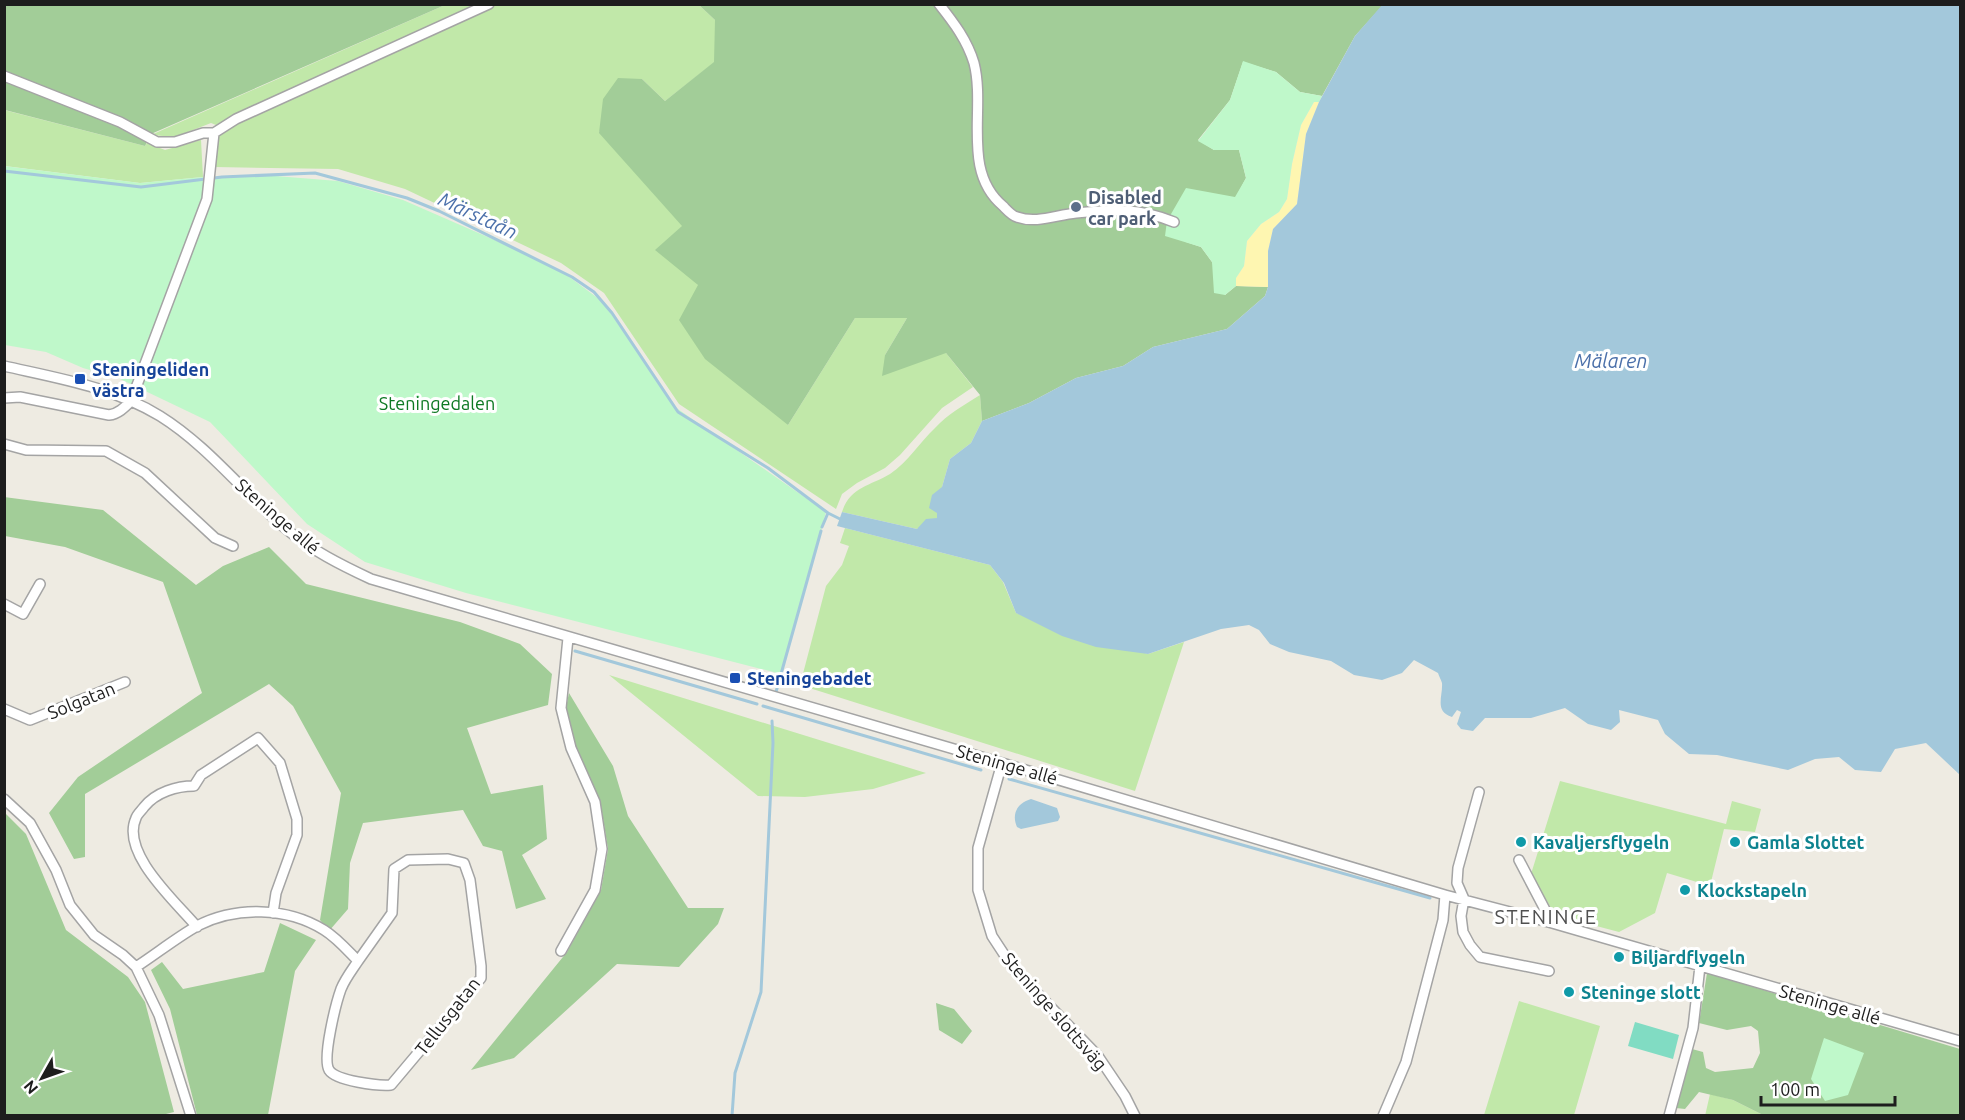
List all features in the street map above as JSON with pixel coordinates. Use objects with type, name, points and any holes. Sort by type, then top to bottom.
[{"type":"street","points":[[4,76],[120,122],[158,142],[175,142],[202,133],[214,134],[236,119],[489,4]]},
{"type":"street","points":[[939,4],[961,31],[974,64],[979,107],[978,158],[985,184],[997,201],[1016,217],[1037,220],[1074,213],[1137,210],[1174,222]]},
{"type":"street","points":[[4,398],[20,397],[109,415],[115,415],[131,402],[209,190],[209,167],[214,134]]},
{"type":"street","name":"Steninge allé","points":[[4,366],[82,383],[131,402],[159,416],[191,439],[286,528],[327,558],[371,579],[1444,894],[1960,1041]]},
{"type":"street","points":[[4,444],[26,450],[106,451],[145,473],[215,538],[233,546]]},
{"type":"street","points":[[4,604],[23,614],[40,584]]},
{"type":"street","points":[[561,951],[595,890],[602,849],[595,802],[571,748],[561,708],[568,638]]},
{"type":"street","name":"Solgatan","points":[[4,710],[30,720],[124,682]]},
{"type":"street","points":[[197,927],[138,856],[134,839],[135,818],[148,803],[180,786],[194,786],[201,775],[258,738],[280,763],[297,819],[297,835],[276,892],[273,913]]},
{"type":"street","name":"Steninge slottsväg","points":[[1002,763],[978,848],[978,890],[992,936],[1013,968],[1098,1056],[1125,1096],[1135,1116]]},
{"type":"street","points":[[1479,792],[1458,868],[1457,883],[1464,899],[1461,916],[1463,932],[1480,957],[1549,970]]},
{"type":"street","points":[[4,799],[30,823],[56,870],[70,905],[94,935],[136,967],[159,1015],[174,1055],[191,1116]]},
{"type":"street","name":"Tellusgatan","points":[[448,859],[464,863],[470,880],[481,978],[391,1085],[376,1085],[334,1076],[327,1063],[328,1041],[340,990],[358,961],[392,913],[394,869],[408,860],[448,859]]},
{"type":"street","points":[[1519,860],[1552,923]]},
{"type":"street","points":[[1383,1116],[1406,1062],[1443,920],[1444,894]]},
{"type":"street","points":[[136,967],[197,927],[228,914],[259,911],[306,920],[327,932],[358,961]]},
{"type":"street","points":[[1669,1116],[1693,1028],[1700,966]]},
{"type":"green space","points":[[4,5],[445,5],[151,134],[145,146],[5,110]]},
{"type":"green space","points":[[445,5],[699,5],[715,20],[715,62],[665,101],[642,79],[599,132],[683,226],[698,285],[788,425],[855,318],[907,318],[885,355],[946,353],[973,387],[942,408],[900,455],[885,468],[842,494],[836,509],[679,404],[604,293],[561,263],[405,189],[338,169],[215,167],[217,137],[226,129],[211,123],[175,137],[151,135]]},
{"type":"green space","points":[[699,5],[1383,5],[1355,36],[1322,96],[1300,92],[1276,72],[1243,62],[1230,100],[1198,140],[1214,150],[1239,150],[1246,178],[1236,197],[1186,242],[1201,247],[1212,262],[1225,295],[1236,286],[1268,287],[1265,296],[1227,329],[1153,347],[1123,366],[1076,378],[1029,403],[982,421],[980,395],[946,353],[882,376],[885,355],[907,318],[855,318],[788,425],[705,359],[679,320],[698,285],[655,250],[682,226],[599,133],[603,99],[618,78],[642,79],[665,101],[714,62],[715,20]]},
{"type":"green space","points":[[1243,61],[1276,72],[1300,92],[1322,96],[1319,102],[1314,102],[1301,125],[1287,199],[1279,212],[1261,224],[1247,241],[1244,266],[1236,278],[1236,286],[1225,295],[1214,293],[1212,262],[1201,247],[1165,236],[1167,221],[1186,188],[1235,197],[1246,178],[1239,150],[1214,150],[1198,141],[1230,100]]},
{"type":"green space","points":[[4,110],[145,146],[147,143],[165,150],[201,140],[203,177],[140,183],[5,166]]},
{"type":"green space","name":"Steningedalen","points":[[4,166],[140,183],[203,177],[204,189],[213,189],[213,178],[263,175],[338,181],[403,200],[564,273],[603,302],[675,407],[826,512],[781,674],[466,593],[365,562],[307,524],[210,422],[118,378],[83,368],[46,352],[5,345]]},
{"type":"green space","points":[[980,395],[982,421],[971,443],[950,459],[937,518],[917,529],[842,512],[855,492],[897,469],[940,423]]},
{"type":"green space","points":[[4,497],[103,510],[196,585],[223,566],[269,547],[306,584],[460,622],[520,644],[552,674],[548,705],[467,728],[491,794],[543,785],[547,839],[522,855],[546,899],[516,909],[502,851],[483,846],[463,810],[363,823],[350,863],[348,909],[329,931],[320,920],[341,793],[293,706],[269,684],[85,794],[85,857],[74,859],[49,813],[78,777],[202,693],[163,582],[65,547],[5,536]]},
{"type":"green space","points":[[845,528],[990,565],[1003,582],[1016,613],[1148,654],[1184,642],[1135,791],[800,685],[826,586],[842,565],[849,546],[840,543]]},
{"type":"green space","points":[[609,675],[926,773],[873,789],[805,797],[758,796]]},
{"type":"green space","points":[[569,693],[613,766],[628,816],[688,908],[724,908],[718,924],[679,967],[617,964],[514,1058],[471,1070],[567,952],[601,890],[608,849],[600,800],[576,747],[566,707]]},
{"type":"green space","points":[[1560,781],[1726,824],[1732,801],[1761,809],[1755,832],[1724,829],[1710,886],[1667,873],[1655,913],[1619,932],[1555,915],[1531,874]]},
{"type":"green space","points":[[5,813],[26,834],[66,930],[128,977],[145,1002],[174,1112],[158,1116],[5,1115]]},
{"type":"green space","points":[[280,923],[316,940],[295,971],[268,1115],[197,1115],[170,1009],[151,970],[162,962],[183,989],[264,972]]},
{"type":"green space","points":[[1707,973],[1960,1049],[1960,1115],[1763,1115],[1733,1100],[1699,1092],[1685,1109],[1676,1108],[1692,1049],[1703,1052],[1706,1068],[1715,1072],[1753,1068],[1760,1053],[1758,1031],[1751,1026],[1727,1030],[1699,1023]]},
{"type":"green space","points":[[1519,1001],[1600,1026],[1574,1115],[1484,1115]]},
{"type":"green space","points":[[936,1003],[954,1009],[972,1031],[962,1044],[939,1030]]},
{"type":"green space","points":[[1635,1022],[1679,1035],[1673,1059],[1628,1046]]},
{"type":"green space","points":[[1824,1038],[1864,1053],[1848,1095],[1825,1101],[1811,1079]]},
{"type":"green space","points":[[1710,1094],[1733,1100],[1763,1115],[1705,1116]]},
{"type":"sand","points":[[1314,102],[1319,102],[1306,134],[1297,204],[1273,229],[1268,251],[1268,287],[1236,286],[1236,278],[1244,266],[1247,241],[1261,224],[1279,212],[1287,199],[1301,125]]},
{"type":"water","name":"Mälaren","points":[[1383,4],[1960,5],[1960,775],[1926,743],[1895,749],[1881,772],[1855,770],[1839,757],[1815,759],[1788,770],[1717,755],[1689,754],[1665,734],[1658,720],[1619,710],[1620,722],[1611,730],[1588,724],[1565,708],[1531,718],[1485,718],[1473,731],[1461,729],[1457,724],[1461,712],[1457,710],[1452,717],[1446,714],[1441,707],[1442,683],[1438,673],[1414,660],[1402,673],[1382,680],[1354,675],[1331,661],[1289,652],[1270,644],[1259,630],[1249,625],[1221,629],[1148,654],[1096,647],[1062,636],[1016,613],[1004,583],[990,565],[837,526],[842,512],[917,529],[926,519],[937,518],[937,513],[929,508],[932,495],[942,487],[950,459],[971,443],[982,421],[1029,403],[1076,378],[1123,366],[1153,347],[1227,329],[1265,296],[1268,287],[1268,251],[1273,229],[1297,204],[1306,134],[1319,102],[1355,36]]},
{"type":"water","points":[[1031,799],[1057,808],[1060,817],[1058,821],[1021,829],[1017,827],[1015,813],[1017,809],[1022,803]]},
{"type":"waterway","name":"Märstaån","points":[[4,171],[141,187],[222,177],[315,173],[407,198],[439,211],[572,277],[594,292],[612,313],[678,412],[768,468],[828,513],[840,519]]},
{"type":"waterway","points":[[822,527],[828,513]]},
{"type":"waterway","points":[[776,692],[821,531]]},
{"type":"waterway","points":[[575,651],[757,704]]},
{"type":"waterway","points":[[763,706],[981,770]]},
{"type":"waterway","points":[[732,1116],[735,1073],[761,992],[773,743],[772,721]]},
{"type":"waterway","points":[[1009,779],[1430,898]]},
{"type":"place","name":"Disabled car park","points":[[1076,207]]},
{"type":"place","name":"Steningeliden västra","points":[[80,379]]},
{"type":"place","name":"Steningebadet","points":[[735,678]]},
{"type":"place","name":"Kavaljersflygeln","points":[[1521,842]]},
{"type":"place","name":"Gamla Slottet","points":[[1735,842]]},
{"type":"place","name":"Klockstapeln","points":[[1685,890]]},
{"type":"place","name":"Biljardflygeln","points":[[1619,957]]},
{"type":"place","name":"Steninge slott","points":[[1569,992]]},
{"type":"district","name":"STENINGE","points":[[1546,916]]}]
